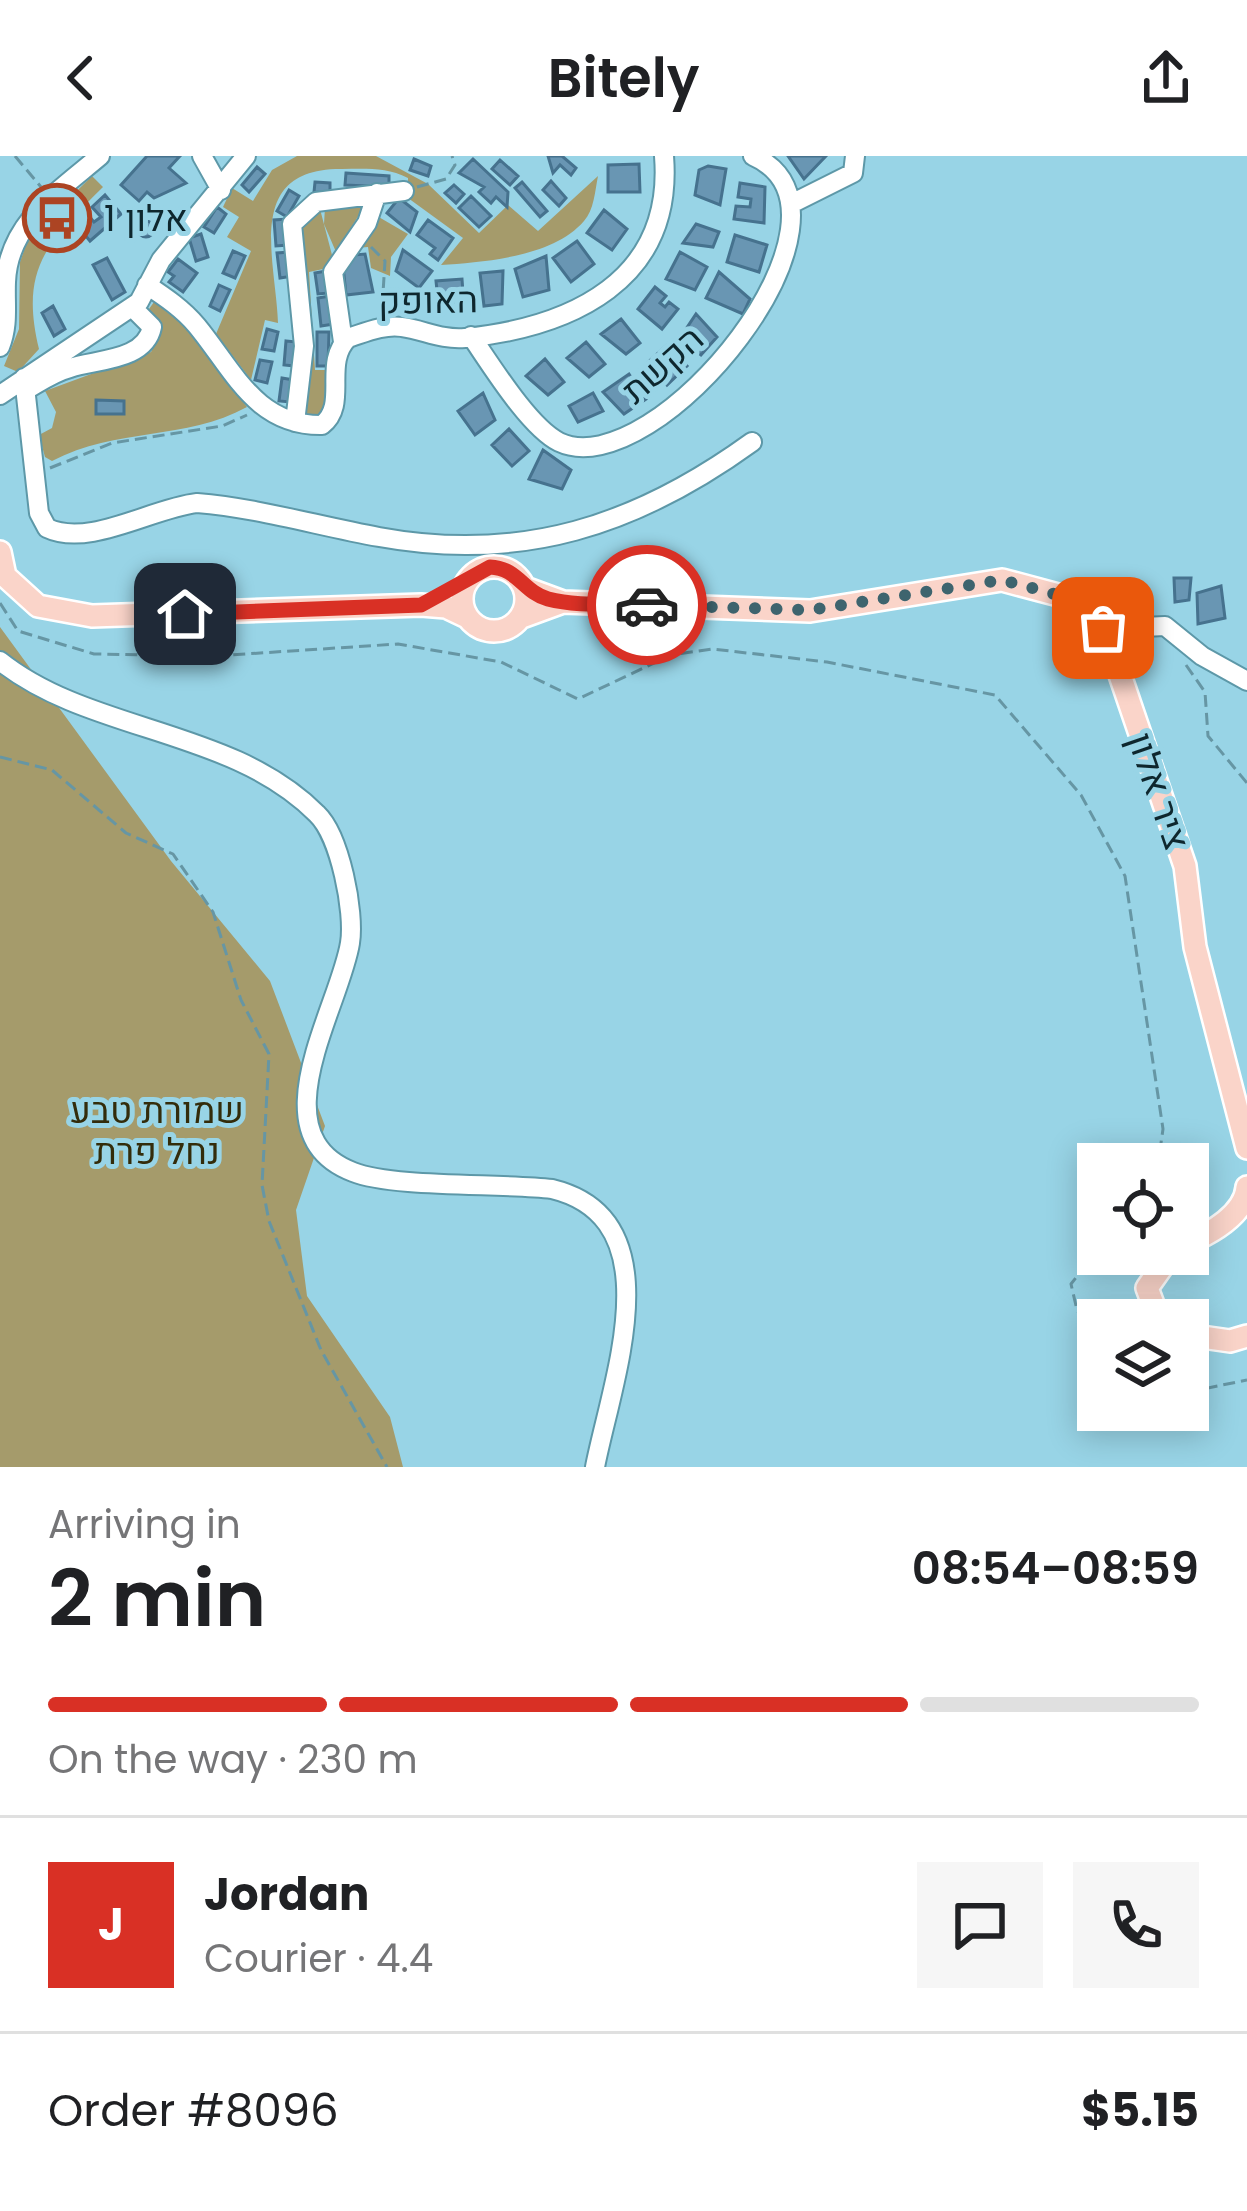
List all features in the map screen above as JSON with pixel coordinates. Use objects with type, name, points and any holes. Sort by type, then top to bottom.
[{"type":"main road","points":[[0,552],[5,576],[38,606],[92,616],[421,605],[446,607],[484,630],[498,632],[522,617],[525,588],[512,572],[483,569],[421,605]]},
{"type":"main road","name":"ציר אלון","points":[[525,588],[563,602],[810,610],[1002,580],[1062,596],[1103,628],[1185,866],[1195,947],[1247,1148]]},
{"type":"main road","points":[[466,583],[462,604],[467,617]]},
{"type":"main road","name":"ציר אלון","points":[[522,617],[563,602]]},
{"type":"main road","points":[[1209,1234],[1246,1198],[1247,1187]]},
{"type":"main road","points":[[1209,1338],[1230,1341],[1247,1336]]},
{"type":"street","points":[[0,347],[5,280],[16,242],[50,198],[100,156]]},
{"type":"street","points":[[25,384],[132,307],[247,156]]},
{"type":"street","name":"האופק","points":[[296,422],[322,425],[332,418],[333,360],[344,342],[380,329],[471,336],[571,314],[622,280],[656,223],[664,156]]},
{"type":"street","points":[[753,156],[777,173],[791,204],[854,173],[855,156]]},
{"type":"street","points":[[202,157],[221,190]]},
{"type":"street","points":[[147,285],[195,323],[258,406],[296,422],[304,346],[292,224],[316,202],[404,191]]},
{"type":"street","points":[[344,342],[333,302],[333,272],[358,235],[376,193]]},
{"type":"street","name":"הקשת","points":[[471,336],[551,437],[572,447],[607,448],[649,423],[728,351],[774,285],[792,228],[791,204]]},
{"type":"street","points":[[0,395],[142,345],[152,327],[132,307]]},
{"type":"street","points":[[25,384],[39,513],[47,527],[78,536],[197,503],[464,548],[564,537],[709,473],[752,442]]},
{"type":"street","points":[[1121,684],[1129,640],[1143,627],[1165,626],[1202,656],[1247,681]]},
{"type":"street","points":[[0,661],[34,683],[214,750],[273,780],[321,816],[343,867],[351,941],[309,1080],[307,1106],[314,1138],[326,1155],[356,1174],[552,1189],[573,1194],[608,1217],[621,1241],[626,1297],[596,1467]]},
{"type":"path","points":[[15,156],[50,198]]},
{"type":"path","points":[[404,191],[446,179],[454,165],[452,156]]},
{"type":"path","points":[[358,235],[386,261],[380,329]]},
{"type":"path","points":[[37,475],[112,442],[222,426],[258,406]]},
{"type":"path","points":[[0,603],[18,631],[94,654],[214,656],[398,644],[501,662],[578,699],[671,655],[712,649],[826,662],[995,695],[1081,795],[1125,876],[1163,1129],[1161,1143]]},
{"type":"path","points":[[1184,661],[1205,692],[1208,736],[1247,783]]},
{"type":"path","points":[[0,757],[52,770],[126,833],[173,854],[213,912],[242,1000],[269,1054],[262,1185],[268,1221],[320,1350],[387,1467]]},
{"type":"path","points":[[1077,1310],[1071,1284],[1078,1275]]},
{"type":"path","points":[[1209,1388],[1247,1380]]},
{"type":"green space","points":[[297,156],[376,156],[428,184],[479,233],[508,205],[538,231],[598,176],[587,217],[555,243],[517,255],[441,265],[463,238],[408,198],[408,178],[384,170],[342,169],[311,173],[290,184],[272,222],[278,323],[265,320],[251,380],[216,334],[251,251],[227,237],[239,217],[223,207],[232,188],[253,201],[272,170]]},
{"type":"green space","points":[[92,176],[103,187],[43,257],[33,297],[39,349],[18,372],[4,366],[19,329],[20,262],[28,239]]},
{"type":"green space","points":[[367,202],[336,252],[324,224],[325,207]]},
{"type":"green space","points":[[320,209],[332,255],[328,268],[309,272],[315,370],[327,370],[326,411],[312,420],[304,414],[299,223]]},
{"type":"green space","points":[[377,216],[408,234],[391,257],[390,276],[371,268],[368,247],[356,248]]},
{"type":"green space","points":[[154,302],[189,329],[247,407],[200,425],[101,443],[52,461],[45,457],[39,435],[52,428],[56,412],[45,391],[151,352],[160,334],[149,309]]},
{"type":"green space","name":"שמורת טבע נחל פרת","points":[[0,627],[171,861],[270,981],[325,1126],[296,1210],[307,1296],[390,1417],[403,1467],[0,1467]]},
{"type":"building","points":[[147,156],[180,156],[169,168],[186,183],[154,198],[147,192],[139,201],[121,185]]},
{"type":"building","points":[[548,156],[562,156],[576,168],[571,175],[560,165],[553,173]]},
{"type":"building","points":[[788,156],[826,156],[804,179]]},
{"type":"building","points":[[414,159],[431,166],[428,176],[410,170]]},
{"type":"building","points":[[473,159],[508,192],[507,207],[496,197],[491,203],[479,192],[484,187],[459,173]]},
{"type":"building","points":[[500,160],[518,176],[510,185],[492,169]]},
{"type":"building","points":[[639,164],[640,192],[608,192],[608,165]]},
{"type":"building","points":[[708,166],[726,169],[720,205],[695,195],[699,170]]},
{"type":"building","points":[[257,167],[265,174],[249,192],[242,185]]},
{"type":"building","points":[[346,173],[389,176],[389,187],[345,185]]},
{"type":"building","points":[[551,181],[566,198],[559,206],[543,190]]},
{"type":"building","points":[[315,182],[330,183],[330,193],[314,192]]},
{"type":"building","points":[[522,182],[547,211],[540,217],[515,188]]},
{"type":"building","points":[[740,183],[765,187],[764,223],[734,219],[736,206],[750,207],[751,199],[738,197]]},
{"type":"building","points":[[454,185],[464,194],[456,203],[445,193]]},
{"type":"building","points":[[289,190],[299,196],[287,217],[277,211]]},
{"type":"building","points":[[105,195],[121,214],[90,241],[75,223],[86,213],[94,222],[101,217],[92,207]]},
{"type":"building","points":[[471,196],[491,216],[479,227],[459,208]]},
{"type":"building","points":[[399,198],[417,212],[410,232],[387,213]]},
{"type":"building","points":[[217,207],[226,214],[214,233],[204,227]]},
{"type":"building","points":[[604,210],[627,229],[612,250],[587,233]]},
{"type":"building","points":[[287,219],[288,245],[276,246],[274,220]]},
{"type":"building","points":[[428,220],[453,238],[438,260],[430,254],[435,248],[417,235]]},
{"type":"building","points":[[146,221],[154,229],[146,237],[138,229]]},
{"type":"building","points":[[696,224],[719,232],[713,247],[683,243]]},
{"type":"building","points":[[201,234],[208,257],[196,261],[189,238]]},
{"type":"building","points":[[735,235],[767,245],[759,272],[727,262]]},
{"type":"building","points":[[577,241],[594,264],[571,282],[553,258]]},
{"type":"building","points":[[403,250],[432,271],[419,288],[396,271]]},
{"type":"building","points":[[233,251],[245,256],[235,278],[223,273]]},
{"type":"building","points":[[290,252],[293,276],[280,278],[277,253]]},
{"type":"building","points":[[680,252],[707,267],[695,290],[666,279]]},
{"type":"building","points":[[365,254],[373,292],[346,295],[342,256]]},
{"type":"building","points":[[546,256],[549,290],[523,297],[515,269]]},
{"type":"building","points":[[107,258],[125,292],[112,300],[93,265]]},
{"type":"building","points":[[178,259],[197,273],[183,292],[169,282],[174,276],[168,272]]},
{"type":"building","points":[[326,271],[329,293],[318,294],[315,273]]},
{"type":"building","points":[[503,271],[502,304],[484,306],[480,273]]},
{"type":"building","points":[[719,272],[750,299],[743,314],[706,298]]},
{"type":"building","points":[[462,279],[464,307],[439,310],[436,281]]},
{"type":"building","points":[[219,285],[230,290],[220,311],[210,306]]},
{"type":"building","points":[[655,287],[666,296],[660,303],[665,307],[669,302],[678,309],[662,329],[638,309]]},
{"type":"building","points":[[330,296],[334,324],[321,326],[318,298]]},
{"type":"building","points":[[53,306],[65,329],[54,336],[42,313]]},
{"type":"building","points":[[696,314],[717,337],[701,355],[680,338]]},
{"type":"building","points":[[621,319],[640,343],[626,354],[601,334]]},
{"type":"building","points":[[267,329],[278,332],[274,351],[262,349]]},
{"type":"building","points":[[317,332],[329,332],[328,366],[317,366]]},
{"type":"building","points":[[286,341],[297,342],[295,366],[284,365]]},
{"type":"building","points":[[586,342],[605,364],[589,377],[567,358]]},
{"type":"building","points":[[667,345],[687,366],[667,385],[647,363]]},
{"type":"building","points":[[545,359],[564,382],[548,395],[526,376]]},
{"type":"building","points":[[260,360],[272,362],[267,383],[255,380]]},
{"type":"building","points":[[629,374],[646,399],[624,414],[603,392]]},
{"type":"building","points":[[282,378],[294,380],[290,402],[279,401]]},
{"type":"building","points":[[483,393],[495,420],[475,435],[458,411]]},
{"type":"building","points":[[593,393],[603,411],[578,422],[569,406]]},
{"type":"building","points":[[96,400],[124,401],[124,414],[96,414]]},
{"type":"building","points":[[509,429],[529,451],[512,466],[492,445]]},
{"type":"building","points":[[543,450],[571,470],[562,489],[529,479]]},
{"type":"building","points":[[1174,578],[1191,578],[1189,600],[1175,602]]},
{"type":"building","points":[[1221,586],[1225,618],[1198,624],[1197,593]]},
{"type":"way so far","points":[[647,605],[810,610],[1002,580],[1062,596],[1103,628]]},
{"type":"place","name":"אלון 1","points":[[57,218]]},
{"type":"route","points":[[185,614],[421,605],[454,592],[490,567],[512,572],[525,588],[546,598],[647,605]]}]
